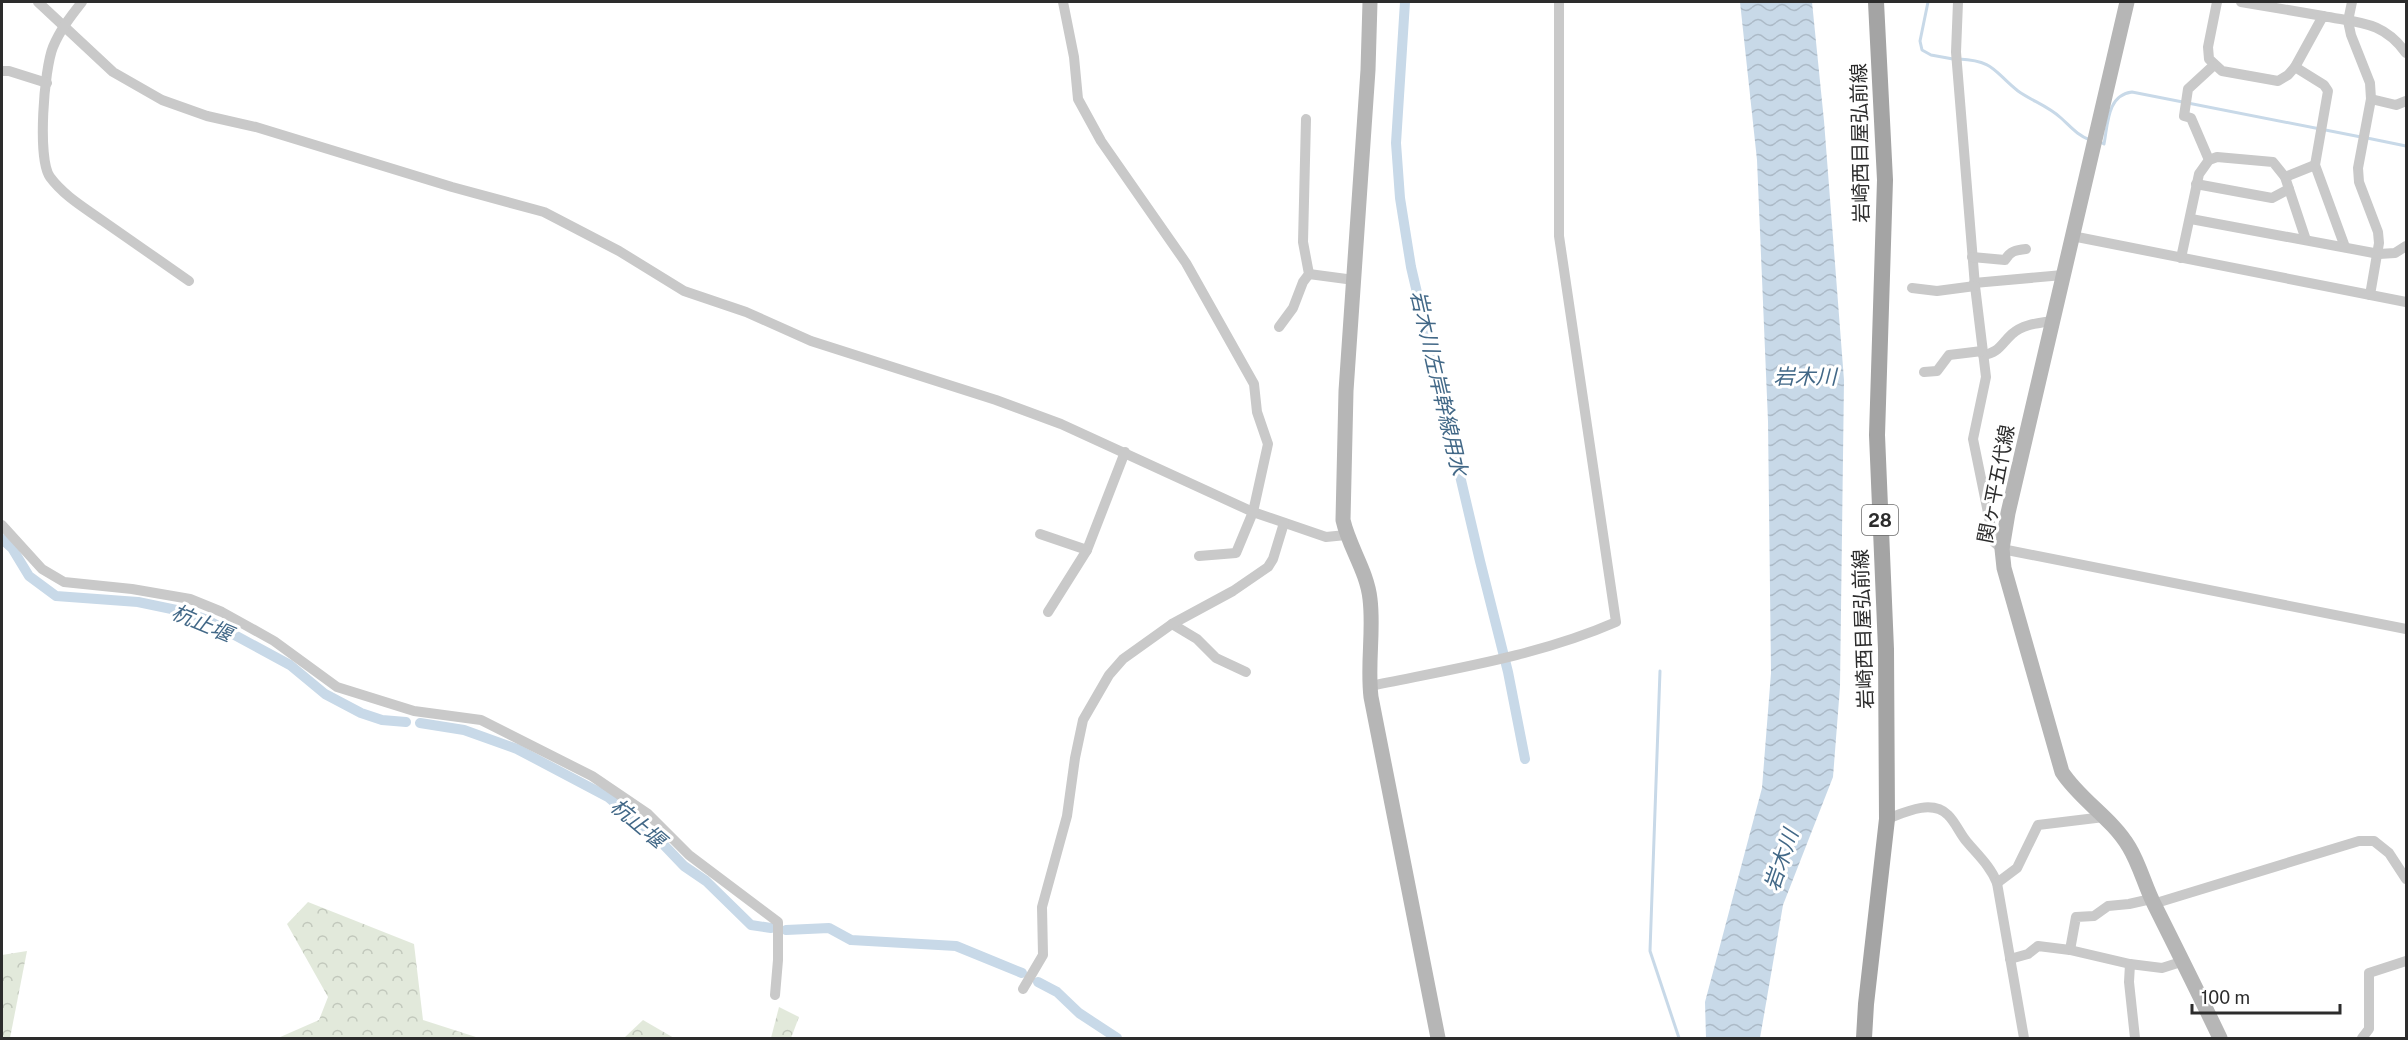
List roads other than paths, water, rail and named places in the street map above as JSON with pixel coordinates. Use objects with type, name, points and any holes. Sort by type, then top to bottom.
[{"type":"main road","points":[[1370,2],[1342,520],[1346,536],[1367,584],[1370,600],[1370,686],[1438,1038]]},
{"type":"main road","name":"岩崎西目屋弘前線","points":[[1864,1038],[1887,819],[1886,649],[1877,435],[1885,180],[1876,2]]},
{"type":"main road","name":"関ヶ平五代線","points":[[2127,2],[2008,513],[2002,549],[2004,568],[2062,772],[2073,789],[2104,817],[2129,847],[2152,902],[2184,961],[2220,1038]]},
{"type":"street","points":[[38,2],[113,72],[162,100],[207,116],[256,127],[544,212],[619,251],[684,291],[746,312],[811,341],[1007,404],[1061,424],[1253,512],[1326,537],[1346,536]]},
{"type":"street","points":[[82,2],[63,27],[52,49],[47,83],[43,147],[46,169],[50,177],[68,195],[189,281]]},
{"type":"street","points":[[1063,2],[1074,57],[1078,99],[1101,141],[1186,264],[1254,384],[1257,412],[1268,444],[1253,512],[1236,553],[1199,556]]},
{"type":"street","points":[[1370,686],[1512,656],[1583,636],[1616,622],[1559,236],[1559,2]]},
{"type":"street","points":[[1958,2],[1957,67],[1972,257],[1986,377],[1973,439],[1994,542],[2002,549],[2406,629]]},
{"type":"street","points":[[2217,2],[2208,47],[2209,59],[2213,66],[2222,71],[2278,81],[2295,67],[2323,16]]},
{"type":"street","points":[[2241,2],[2377,27],[2388,32],[2406,53]]},
{"type":"street","points":[[2352,2],[2348,21],[2351,35],[2370,83],[2371,99],[2358,168],[2359,182],[2378,232],[2379,254],[2370,295]]},
{"type":"street","points":[[2209,160],[2191,118],[2184,116],[2188,89],[2213,66]]},
{"type":"street","points":[[2295,67],[2324,85],[2328,91],[2315,165],[2345,247]]},
{"type":"street","points":[[2,71],[9,71],[47,83]]},
{"type":"street","points":[[2371,99],[2396,105],[2406,101]]},
{"type":"street","points":[[1279,327],[1293,308],[1309,274],[1303,242],[1306,119]]},
{"type":"street","points":[[2181,258],[2191,219],[2196,184],[2202,167],[2209,160],[2217,157],[2273,162],[2285,177],[2306,240]]},
{"type":"street","points":[[2285,177],[2315,165]]},
{"type":"street","points":[[2196,184],[2272,198],[2289,189]]},
{"type":"street","points":[[2191,219],[2379,254],[2395,253],[2406,246]]},
{"type":"street","points":[[2072,236],[2406,302]]},
{"type":"street","points":[[1972,257],[2005,260],[2008,254],[2026,249]]},
{"type":"street","points":[[1309,274],[1354,280]]},
{"type":"street","points":[[1912,288],[1937,291],[1975,284],[2063,275]]},
{"type":"street","points":[[1924,372],[1937,371],[1949,355],[1993,354],[2022,327],[2052,321]]},
{"type":"street","points":[[1048,612],[1087,550],[1125,452]]},
{"type":"street","points":[[1023,990],[1043,955],[1042,907],[1067,816],[1083,720],[1108,675],[1123,659],[1172,624],[1233,591],[1268,567],[1273,560],[1284,523]]},
{"type":"street","points":[[2,525],[42,569],[64,582],[132,589],[190,599],[222,612],[274,641],[337,687],[414,711],[481,720],[592,776],[648,814],[689,855],[778,922],[775,995]]},
{"type":"street","points":[[1040,534],[1087,550]]},
{"type":"street","points":[[1172,624],[1197,639],[1216,658],[1246,672]]},
{"type":"street","points":[[1887,819],[1915,808],[1937,809],[1948,815],[1963,838],[1993,873],[1997,883],[2024,1038]]},
{"type":"street","points":[[1997,883],[2017,868],[2038,825],[2104,817]]},
{"type":"street","points":[[2070,950],[2076,916],[2094,916],[2108,906],[2152,902],[2359,841],[2374,841],[2389,853],[2406,879]]},
{"type":"street","points":[[2010,959],[2028,954],[2038,946],[2162,968],[2184,961]]},
{"type":"street","points":[[2362,1038],[2369,1029],[2369,973],[2406,961]]},
{"type":"street","points":[[2130,964],[2129,982],[2135,1038]]},
{"type":"water","name":"岩木川","points":[[1740,2],[1812,2],[1824,121],[1844,380],[1840,687],[1833,777],[1783,905],[1760,1038],[1706,1038],[1705,1002],[1762,788],[1771,673],[1768,421],[1757,160]]},
{"type":"waterway","name":"岩木川左岸幹線用水","points":[[1405,2],[1396,143],[1400,198],[1411,267],[1508,672],[1525,759]]},
{"type":"waterway","points":[[1928,2],[1920,41],[1922,50],[1931,55],[1953,59]]},
{"type":"waterway","points":[[1959,59],[1980,62],[1993,68],[2018,91],[2051,110],[2090,140]]},
{"type":"waterway","points":[[2100,142],[2104,144],[2113,104],[2124,94],[2132,92],[2361,137]]},
{"type":"waterway","points":[[2367,138],[2406,146]]},
{"type":"waterway","name":"杭止堰","points":[[2,539],[12,548],[29,576],[56,596],[138,602],[186,612],[207,620],[290,665],[325,694],[361,713],[382,720],[406,722]]},
{"type":"waterway","points":[[1660,671],[1650,951],[1679,1038]]},
{"type":"waterway","name":"杭止堰","points":[[420,723],[464,730],[517,749],[608,797],[662,843],[684,866],[706,881],[751,925],[771,928]]},
{"type":"waterway","name":"杭止堰","points":[[786,930],[829,928],[851,940],[956,946],[1022,973]]},
{"type":"waterway","name":"杭止堰","points":[[1038,982],[1057,992],[1079,1013],[1117,1038]]}]
